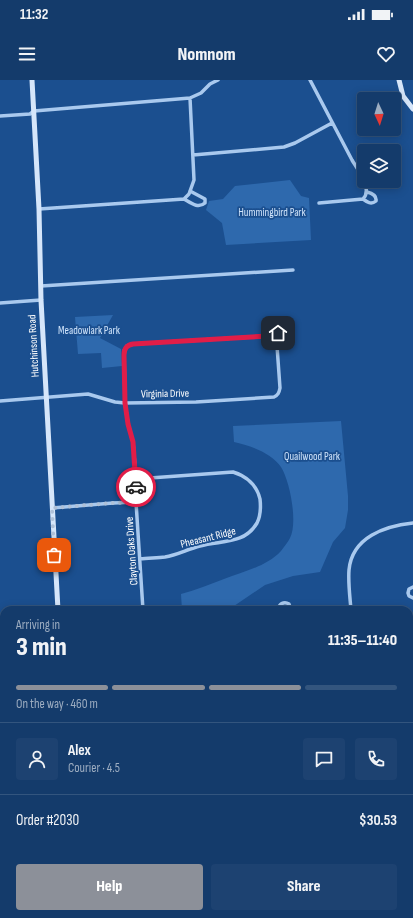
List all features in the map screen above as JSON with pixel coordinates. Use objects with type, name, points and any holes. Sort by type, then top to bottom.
[{"type":"street","name":"Hutchinson Road","points":[[32,80],[39,208],[41,300],[58,606]]},
{"type":"street","points":[[0,116],[30,114],[34,111],[190,98],[201,93],[210,84],[218,80]]},
{"type":"street","points":[[310,80],[365,184],[365,196],[319,203]]},
{"type":"street","points":[[399,80],[404,96],[413,109]]},
{"type":"street","points":[[184,199],[190,192],[194,180],[190,98]]},
{"type":"street","points":[[193,155],[284,147],[295,143],[332,123]]},
{"type":"street","points":[[39,208],[184,199],[197,206],[205,204],[205,199],[190,192]]},
{"type":"street","points":[[41,286],[293,270]]},
{"type":"street","points":[[0,303],[41,300]]},
{"type":"street","points":[[269,333],[278,333],[280,338],[277,343],[276,339],[268,336],[269,333]]},
{"type":"street","name":"Clayton Oaks Drive","points":[[143,606],[133,442],[128,424],[125,403],[124,351],[130,344],[268,336]]},
{"type":"street","name":"Virginia Drive","points":[[0,401],[88,394],[115,402],[125,403],[196,402],[274,397],[280,392],[277,343]]},
{"type":"street","name":"Pheasant Ridge","points":[[136,479],[233,472],[244,476],[252,483],[259,495],[261,504],[259,519],[251,531],[245,536],[238,539],[199,546],[165,557],[140,559]]},
{"type":"street","points":[[52,508],[136,502]]},
{"type":"street","points":[[351,606],[349,569],[351,559],[357,549],[368,537],[378,532],[399,525],[413,523]]},
{"type":"street","points":[[413,587],[409,589],[408,593],[409,596],[413,598]]},
{"type":"street","points":[[280,606],[285,603],[289,604],[290,606]]},
{"type":"green space","name":"Hummingbird Park","points":[[290,180],[301,196],[309,198],[311,240],[226,245],[222,223],[206,210],[209,201],[223,199],[235,186]]},
{"type":"green space","name":"Meadowlark Park","points":[[113,315],[100,338],[121,349],[122,366],[102,368],[101,353],[78,354],[75,317]]},
{"type":"green space","name":"Quailwood Park","points":[[341,421],[348,496],[348,510],[345,528],[333,542],[320,572],[293,576],[265,585],[234,606],[182,606],[181,594],[247,571],[269,561],[281,551],[289,540],[292,531],[292,502],[287,482],[281,467],[266,454],[246,445],[234,442],[233,426]]},
{"type":"way so far","points":[[54,555],[52,508],[136,502],[136,487]]},
{"type":"route","points":[[136,487],[133,442],[128,424],[125,403],[124,351],[127,346],[130,344],[268,336],[269,333],[272,332],[278,333]]}]
